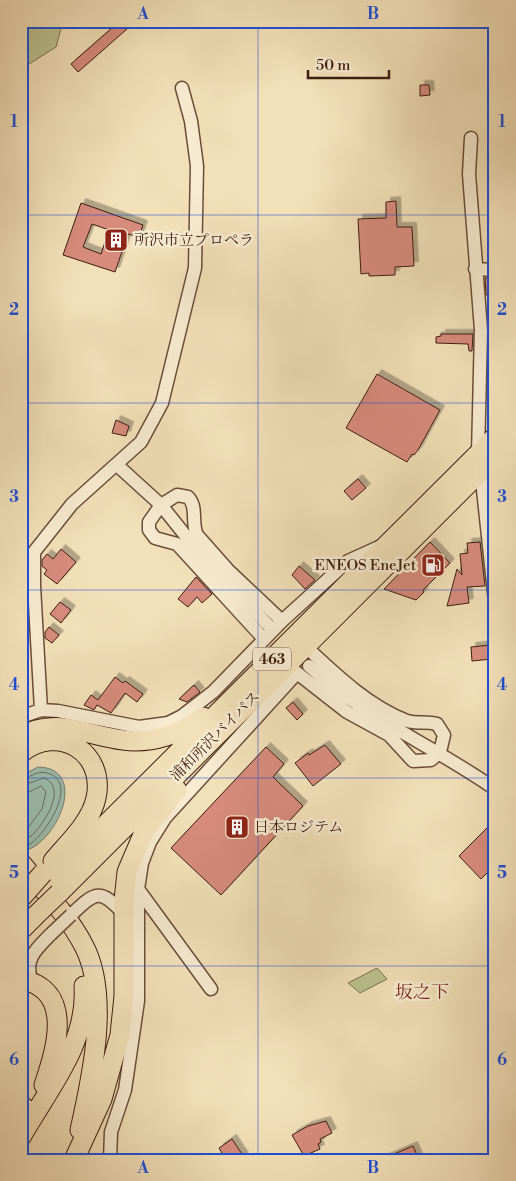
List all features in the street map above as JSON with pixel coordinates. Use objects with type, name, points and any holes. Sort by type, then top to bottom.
[{"type":"highway","name":"浦和所沢バイパス","points":[[50,882],[288,670],[305,646],[485,461],[495,437]]},
{"type":"highway","name":"浦和所沢バイパス","points":[[21,930],[26,907],[50,882],[390,542],[485,461]]},
{"type":"highway","points":[[21,737],[39,728],[49,726],[61,726],[112,738],[136,741],[149,740],[174,733],[209,712],[330,602]]},
{"type":"highway","points":[[73,1160],[102,1099],[120,1035],[125,977],[124,914],[128,872],[145,830],[288,670]]},
{"type":"highway","points":[[21,753],[38,742],[57,740],[68,742],[84,754],[97,780],[96,801],[50,882]]},
{"type":"highway","points":[[21,863],[78,935],[94,974],[97,1007],[92,1061],[73,1160]]},
{"type":"highway","points":[[21,881],[70,944],[80,970],[84,997],[81,1025],[70,1055],[28,1106]]},
{"type":"highway","points":[[21,1137],[28,1106],[56,1049],[58,1026],[53,1004],[48,995],[27,980]]},
{"type":"street","points":[[41,710],[34,586],[34,552],[72,504],[141,442],[156,416],[195,268],[198,166],[191,121],[182,88]]},
{"type":"street","points":[[471,138],[469,174],[481,330],[485,461],[495,602]]},
{"type":"street","points":[[475,269],[495,270]]},
{"type":"street","points":[[117,465],[161,505],[209,565],[276,624]]},
{"type":"street","points":[[264,639],[177,544],[155,538],[151,534],[149,522],[161,505],[177,494],[188,497],[194,506],[194,528],[197,535],[276,624]]},
{"type":"street","points":[[21,717],[41,710],[72,713],[138,727],[168,723],[198,706],[264,639],[276,624],[348,560],[390,542]]},
{"type":"street","points":[[21,601],[34,586]]},
{"type":"street","points":[[110,1160],[111,1132],[125,1090],[138,1001],[138,889],[144,856],[150,842],[166,818],[288,670],[347,712],[389,735],[413,761],[431,760],[440,752],[444,735],[437,724],[423,721],[410,722],[378,705],[336,676],[305,646]]},
{"type":"street","points":[[309,666],[346,697],[440,752],[495,789]]},
{"type":"street","points":[[138,889],[211,989]]},
{"type":"street","points":[[27,980],[29,959],[34,950],[89,898],[100,895],[109,898],[124,914]]},
{"type":"green space","points":[[21,21],[63,21],[56,47],[21,69]]},
{"type":"green space","points":[[377,968],[387,979],[360,993],[348,983]]},
{"type":"water","points":[[38,767],[53,770],[62,779],[65,791],[58,819],[49,833],[39,843],[27,850],[21,845],[21,776]]},
{"type":"building","points":[[120,21],[127,29],[78,72],[71,64]]},
{"type":"building","points":[[420,85],[429,85],[430,95],[420,96]]},
{"type":"building","points":[[396,201],[397,227],[412,227],[414,266],[395,267],[395,275],[369,276],[369,273],[361,274],[358,219],[386,218],[386,202]]},
{"type":"building","name":"所沢市立プロペラ","points":[[81,203],[143,225],[139,237],[128,234],[115,272],[63,255]],"holes":[[[92,224],[109,230],[101,254],[83,247]]]},
{"type":"building","points":[[485,278],[494,278],[495,294],[486,295]]},
{"type":"building","points":[[441,334],[473,334],[472,351],[469,351],[468,344],[436,343],[436,337],[441,336]]},
{"type":"building","points":[[488,367],[495,368],[495,382],[488,381]]},
{"type":"building","points":[[377,374],[440,410],[418,450],[414,455],[412,454],[407,462],[346,428]]},
{"type":"building","points":[[116,420],[129,426],[126,436],[112,433]]},
{"type":"building","points":[[358,479],[366,488],[352,500],[344,491]]},
{"type":"building","points":[[430,542],[450,563],[423,590],[424,592],[416,600],[384,589]]},
{"type":"building","points":[[480,542],[485,586],[467,587],[469,603],[447,606],[457,569],[462,575],[460,554],[468,553],[467,543]]},
{"type":"building","points":[[61,549],[76,562],[57,584],[44,574],[47,570],[42,566],[42,560],[47,554],[53,559]]},
{"type":"building","points":[[299,566],[315,580],[305,589],[292,575]]},
{"type":"building","points":[[196,577],[212,594],[202,603],[197,597],[188,607],[178,599]]},
{"type":"building","points":[[60,602],[71,610],[61,623],[50,614]]},
{"type":"building","points":[[49,627],[59,635],[52,643],[45,638],[45,632]]},
{"type":"building","points":[[491,645],[492,659],[472,661],[471,647]]},
{"type":"building","points":[[115,677],[123,683],[125,681],[143,694],[137,702],[125,693],[111,713],[97,705],[94,710],[84,705],[91,695],[98,700]]},
{"type":"building","points":[[194,685],[200,692],[187,702],[179,699]]},
{"type":"building","points":[[293,702],[303,714],[297,720],[286,708]]},
{"type":"building","points":[[325,745],[341,764],[313,786],[295,763],[308,753],[309,755]]},
{"type":"building","name":"日本ロジテム","points":[[266,747],[284,764],[273,777],[303,806],[221,895],[171,848]]},
{"type":"building","points":[[495,820],[495,865],[481,879],[459,856]]},
{"type":"building","points":[[326,1121],[332,1133],[320,1139],[321,1142],[318,1144],[320,1149],[304,1156],[292,1135],[308,1126]]},
{"type":"building","points":[[232,1139],[244,1157],[239,1160],[226,1160],[219,1148]]},
{"type":"building","points":[[413,1146],[419,1160],[380,1160]]},
{"type":"place","name":"所沢市立プロペラ","points":[[116,240]]},
{"type":"place","name":"ENEOS EneJet","points":[[433,565]]},
{"type":"place","name":"日本ロジテム","points":[[237,827]]},
{"type":"district","name":"坂之下","points":[[422,992]]}]
